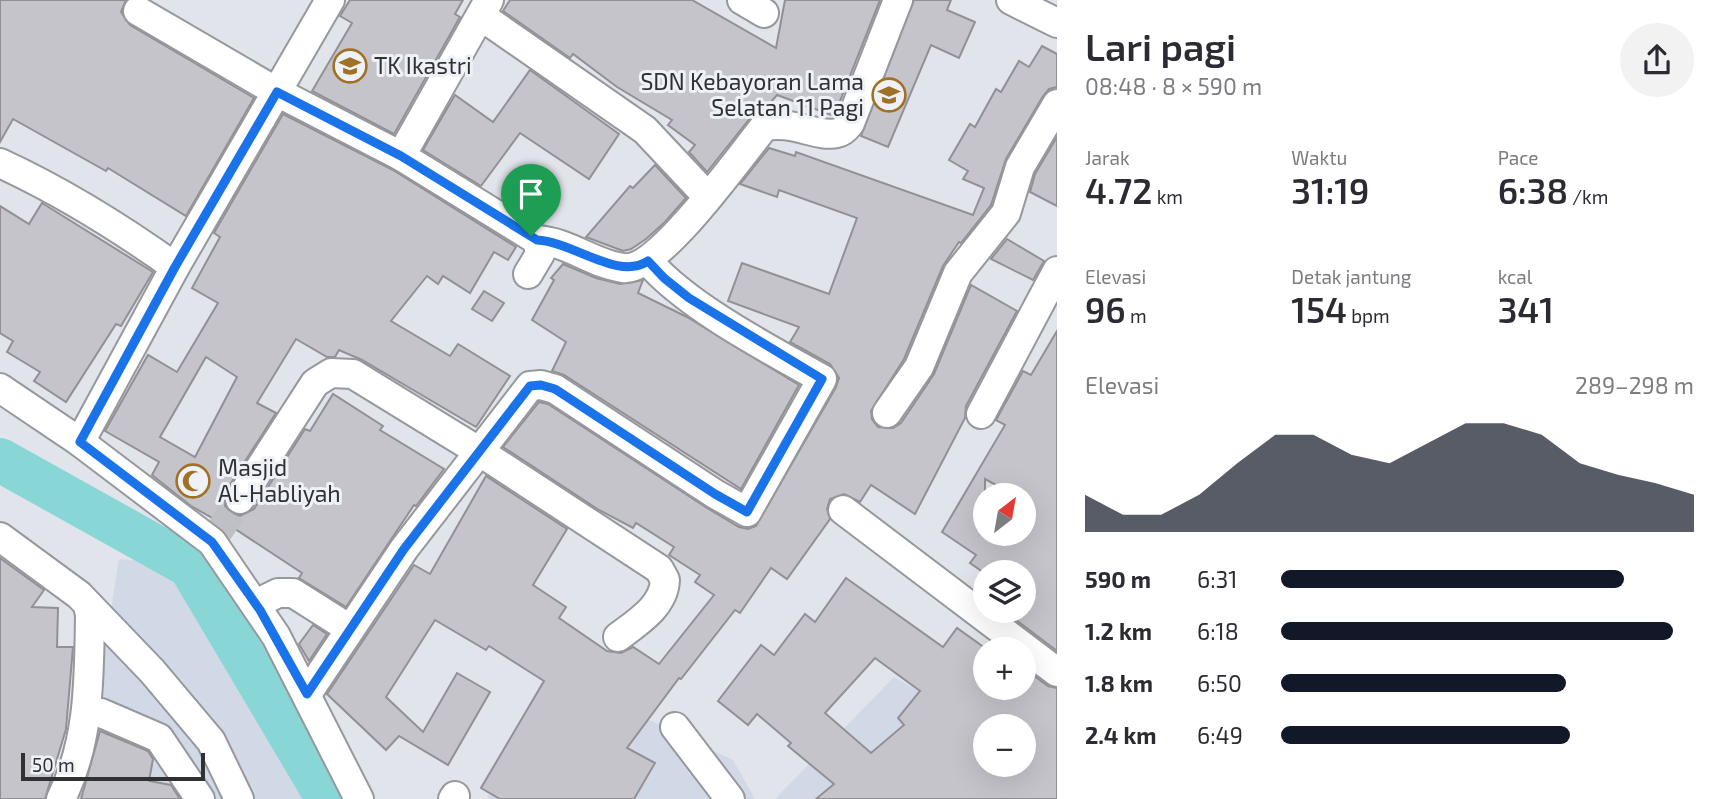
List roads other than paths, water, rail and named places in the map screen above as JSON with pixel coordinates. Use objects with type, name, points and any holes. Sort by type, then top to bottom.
[{"type":"street","points":[[80,442],[175,267],[330,0]]},
{"type":"street","points":[[138,11],[277,92],[401,156],[537,240],[556,241],[624,268],[648,261],[672,240],[764,127],[786,125],[836,134],[844,130],[850,123],[898,0]]},
{"type":"street","points":[[1011,0],[1057,23]]},
{"type":"street","points":[[401,156],[485,8],[645,130],[707,196]]},
{"type":"street","points":[[887,412],[919,367],[958,273],[1006,213],[1020,167],[1057,104]]},
{"type":"street","points":[[0,163],[48,185],[113,223],[175,267]]},
{"type":"street","points":[[528,274],[540,254],[537,240]]},
{"type":"street","points":[[307,694],[404,549],[530,386],[541,385],[555,389],[715,494],[747,512],[822,379],[689,298],[648,261]]},
{"type":"street","points":[[981,414],[1057,271]]},
{"type":"street","points":[[240,499],[315,383],[331,373],[353,374],[480,452],[659,569],[665,580],[662,597],[647,615],[618,637]]},
{"type":"street","points":[[0,388],[214,539],[256,604],[307,694],[359,799]]},
{"type":"street","points":[[843,510],[1057,673]]},
{"type":"street","points":[[0,537],[79,595],[152,671],[211,741],[239,799]]},
{"type":"street","points":[[256,604],[278,593],[293,593],[350,629]]},
{"type":"street","points":[[61,799],[72,774],[88,713],[88,605]]},
{"type":"street","points":[[101,713],[159,738],[200,799]]},
{"type":"street","points":[[675,727],[730,799]]},
{"type":"waterway","points":[[0,460],[190,566],[328,799]]},
{"type":"tunnel","points":[[216,536],[240,499]]},
{"type":"place","name":"TK Ikastri","points":[[350,66]]},
{"type":"place","name":"SDN Kebayoran Lama Selatan 11 Pagi","points":[[889,95]]},
{"type":"place","name":"Masjid Al-Habliyah","points":[[193,481]]}]
